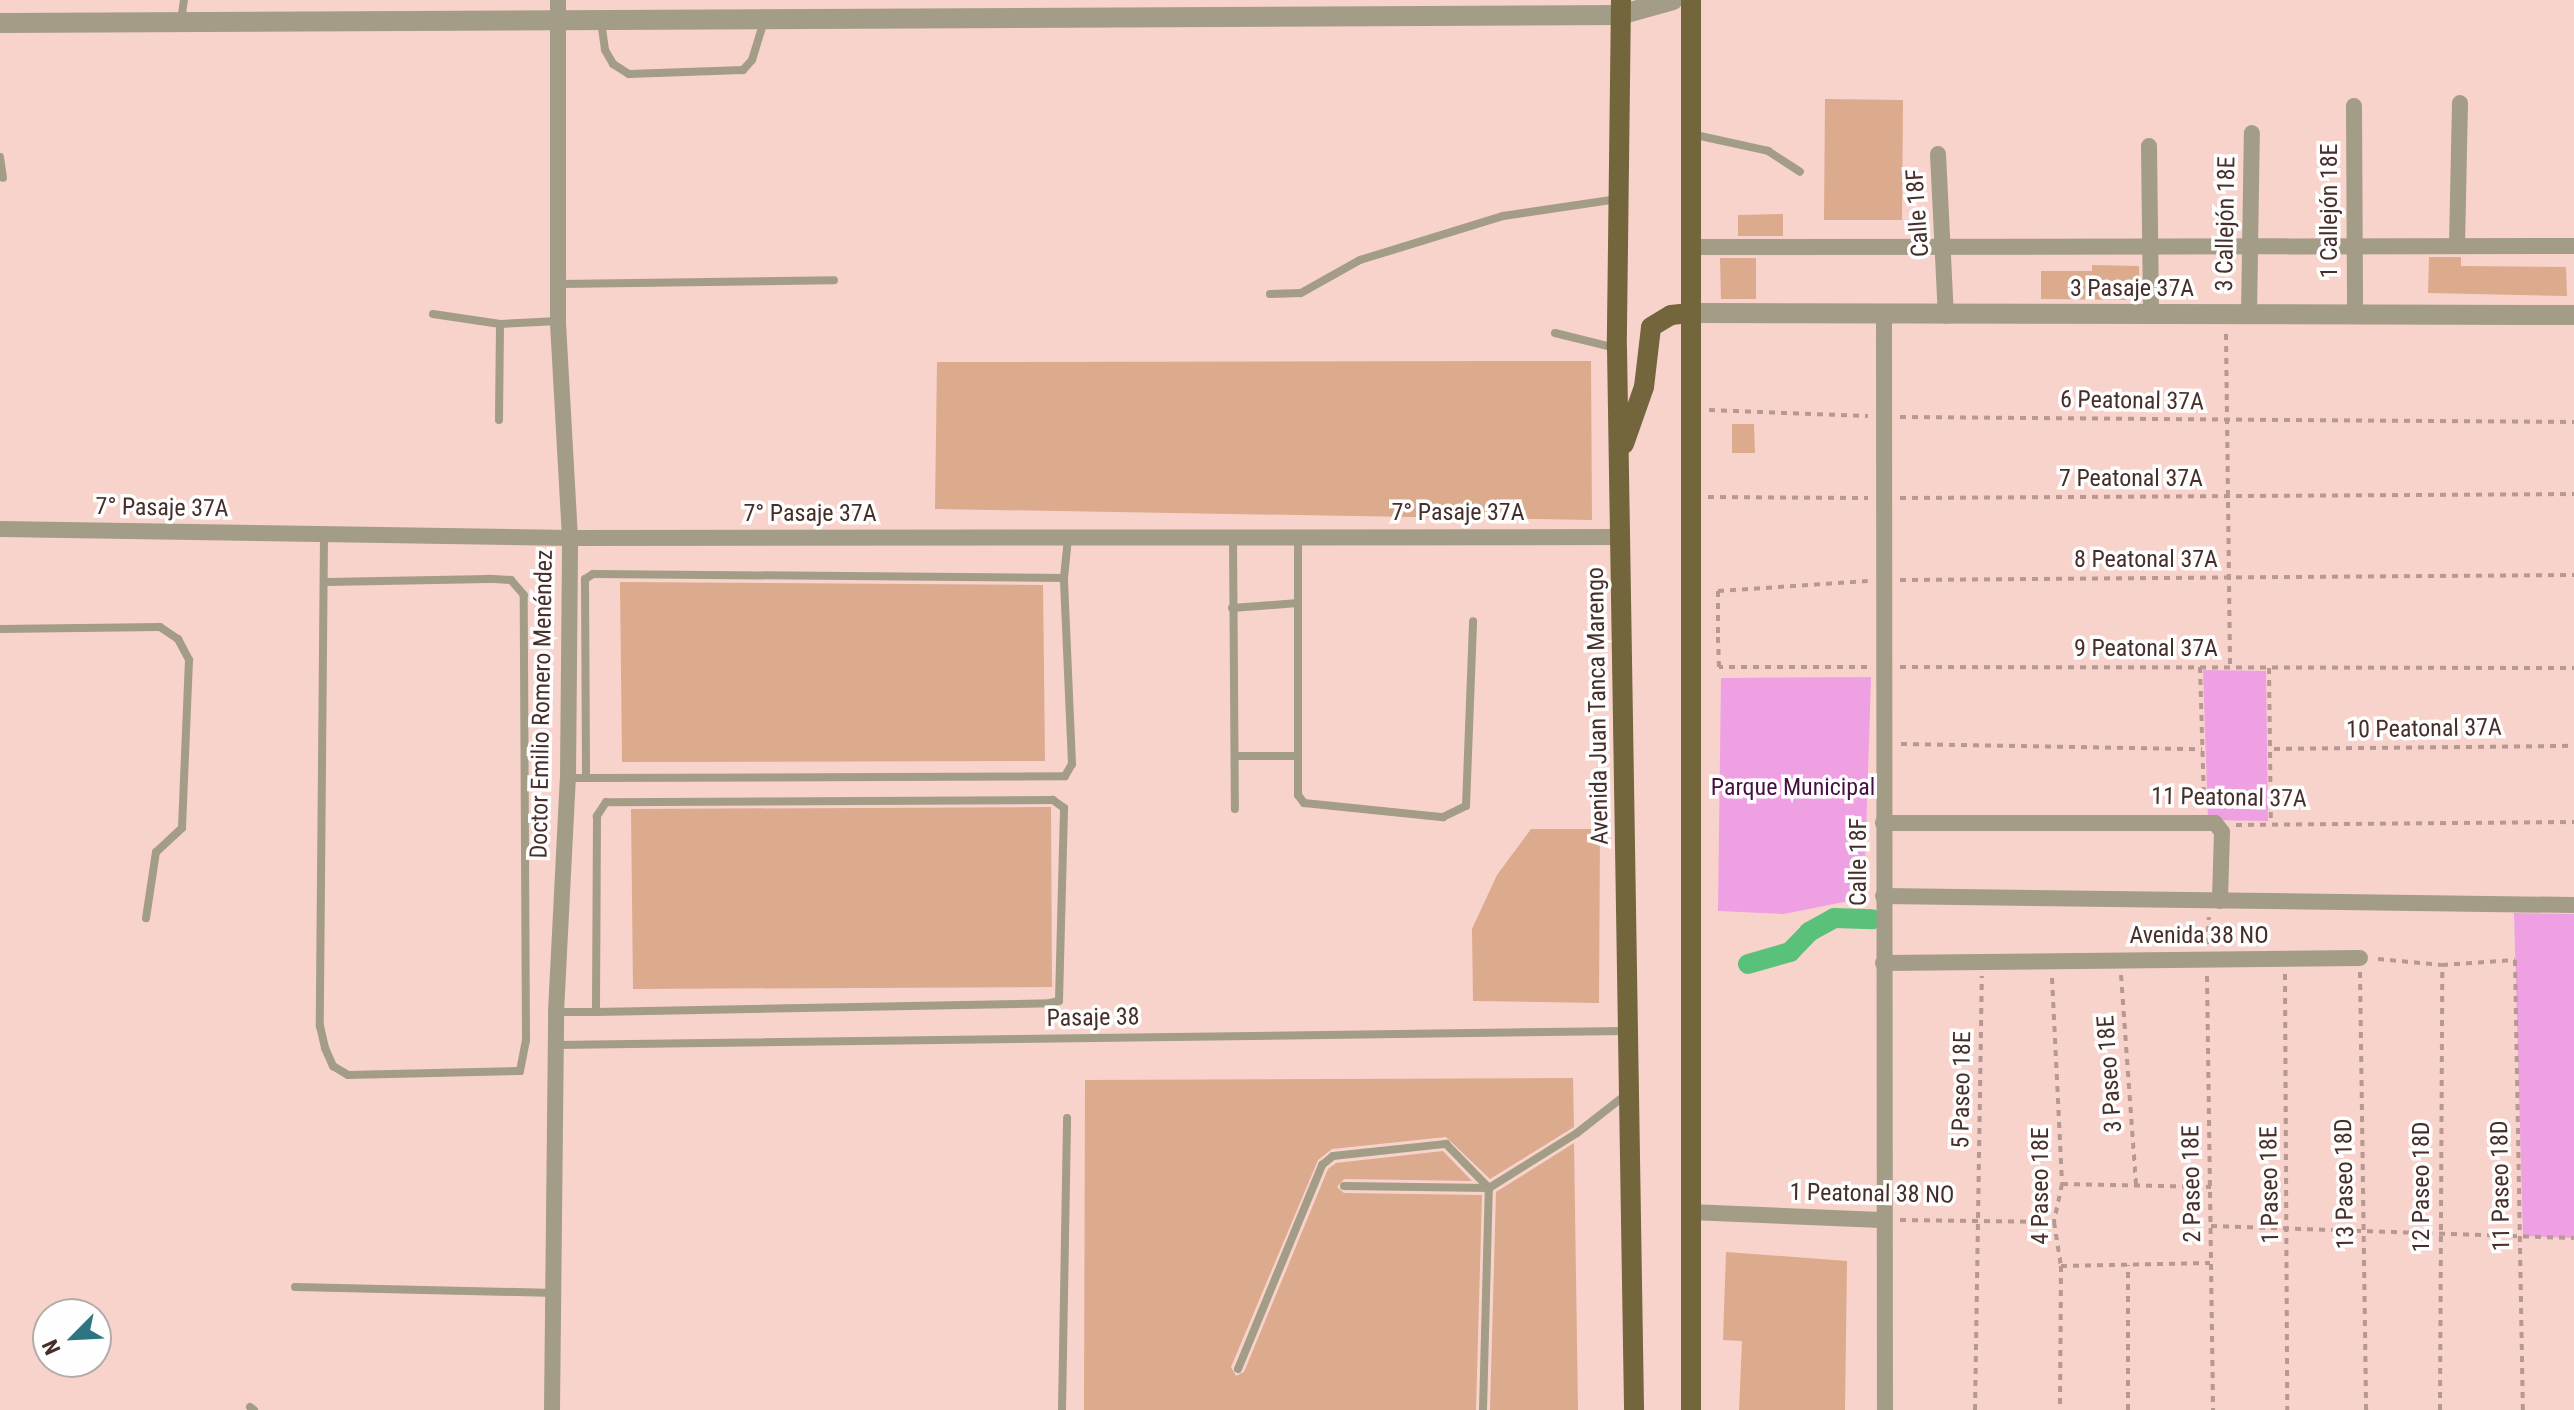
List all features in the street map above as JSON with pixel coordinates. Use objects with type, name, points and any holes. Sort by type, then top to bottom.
[{"type":"main road","points":[[1691,0],[1688,497],[1691,1410]]},
{"type":"main road","name":"Avenida Juan Tanca Marengo","points":[[1620,8],[1617,348],[1632,1090],[1634,1410]]},
{"type":"main road","points":[[1619,457],[1644,387],[1651,327],[1671,315],[1690,313]]},
{"type":"street","name":"Doctor Emilio Romero Menéndez","points":[[552,1410],[556,1293],[556,1012],[568,778],[570,538],[558,321],[558,0]]},
{"type":"street","points":[[0,23],[764,20],[1620,8],[1673,0]]},
{"type":"street","points":[[2457,246],[2460,103]]},
{"type":"street","name":"1 Callejón 18E","points":[[2354,106],[2355,315]]},
{"type":"street","name":"3 Callejón 18E","points":[[2249,315],[2252,133]]},
{"type":"street","points":[[2149,146],[2151,315]]},
{"type":"street","name":"Calle 18F","points":[[1938,154],[1946,247],[1946,316]]},
{"type":"street","points":[[1690,247],[2574,246]]},
{"type":"street","name":"3 Pasaje 37A","points":[[1690,313],[1946,316],[2574,315]]},
{"type":"street","name":"Calle 18F","points":[[1884,315],[1881,1220],[1885,1410]]},
{"type":"street","name":"7° Pasaje 37A","points":[[0,529],[570,538],[1620,537]]},
{"type":"street","name":"11 Peatonal 37A","points":[[1883,823],[2212,824]]},
{"type":"street","points":[[2212,824],[2215,901]]},
{"type":"street","points":[[1883,896],[2574,905]]},
{"type":"street","name":"Avenida 38 NO","points":[[1883,963],[1982,964],[2206,957],[2284,960],[2360,958]]},
{"type":"street","name":"1 Peatonal 38 NO","points":[[1690,1212],[1881,1220]]},
{"type":"lane","points":[[181,22],[184,0]]},
{"type":"lane","points":[[601,21],[605,50],[613,64],[629,74],[743,70],[752,60],[764,20]]},
{"type":"lane","points":[[1690,134],[1768,151],[1800,172]]},
{"type":"lane","points":[[0,157],[3,178]]},
{"type":"lane","points":[[1270,294],[1301,293],[1360,260],[1503,216],[1619,199]]},
{"type":"lane","points":[[560,284],[834,280]]},
{"type":"lane","points":[[433,314],[500,324],[558,321]]},
{"type":"lane","points":[[499,420],[500,324]]},
{"type":"lane","points":[[1555,333],[1617,348]]},
{"type":"lane","points":[[324,535],[328,582],[320,1026],[325,1048],[333,1066],[348,1075],[520,1071],[526,1049],[524,595],[511,580],[328,582]]},
{"type":"lane","points":[[1233,537],[1235,809]]},
{"type":"lane","points":[[568,778],[1065,776],[1072,764],[1064,578],[1068,538]]},
{"type":"lane","points":[[1298,538],[1298,795],[1304,803],[1443,817],[1466,806],[1473,621]]},
{"type":"lane","points":[[586,778],[585,579],[593,574],[1064,578]]},
{"type":"lane","points":[[1232,608],[1298,603]]},
{"type":"lane","points":[[0,629],[160,627],[178,639],[189,660],[182,828],[156,852],[146,918]]},
{"type":"lane","points":[[1235,756],[1298,756]]},
{"type":"lane","points":[[556,1012],[596,1012],[1059,1001],[1064,808],[1053,800],[606,802],[597,816],[596,1012]]},
{"type":"lane","name":"Pasaje 38","points":[[556,1045],[1631,1031]]},
{"type":"lane","points":[[1344,1186],[1489,1188],[1577,1133],[1632,1090]]},
{"type":"lane","points":[[1062,1410],[1067,1118]]},
{"type":"lane","points":[[1238,1369],[1322,1165],[1333,1156],[1446,1144],[1489,1188],[1483,1410]]},
{"type":"lane","points":[[295,1287],[556,1293]]},
{"type":"path","points":[[2226,315],[2230,667]]},
{"type":"path","name":"6 Peatonal 37A","points":[[1690,410],[1884,416],[2574,422]]},
{"type":"path","name":"7 Peatonal 37A","points":[[1688,497],[2574,494]]},
{"type":"path","name":"8 Peatonal 37A","points":[[1719,667],[1718,591],[1884,580],[2574,575]]},
{"type":"path","name":"9 Peatonal 37A","points":[[1719,667],[2574,668]]},
{"type":"path","points":[[2200,667],[2202,749],[2212,824]]},
{"type":"path","points":[[2269,668],[2274,749],[2271,824]]},
{"type":"path","points":[[1883,744],[2202,749]]},
{"type":"path","name":"10 Peatonal 37A","points":[[2274,749],[2574,746]]},
{"type":"path","name":"11 Peatonal 37A","points":[[2212,824],[2574,822]]},
{"type":"path","name":"2 Paseo 18E","points":[[2213,1410],[2206,957],[2215,901]]},
{"type":"path","points":[[2360,958],[2442,965]]},
{"type":"path","name":"13 Paseo 18D","points":[[2360,958],[2366,1410]]},
{"type":"path","name":"1 Paseo 18E","points":[[2284,960],[2290,1229],[2287,1410]]},
{"type":"path","name":"11 Paseo 18D","points":[[2442,965],[2515,960],[2523,1410]]},
{"type":"path","name":"3 Paseo 18E","points":[[2120,961],[2136,1185]]},
{"type":"path","name":"4 Paseo 18E","points":[[2051,962],[2062,1184],[2054,1222],[2061,1266],[2060,1410]]},
{"type":"path","name":"5 Paseo 18E","points":[[1975,1410],[1982,964]]},
{"type":"path","name":"12 Paseo 18D","points":[[2440,1410],[2442,965]]},
{"type":"path","points":[[2062,1184],[2211,1187]]},
{"type":"path","name":"1 Peatonal 38 NO","points":[[1881,1220],[2054,1222]]},
{"type":"path","points":[[2211,1226],[2440,1237],[2574,1238]]},
{"type":"path","points":[[2061,1266],[2211,1263]]},
{"type":"path","points":[[2128,1265],[2128,1410]]},
{"type":"green space","points":[[2203,670],[2266,671],[2268,821],[2208,820]]},
{"type":"green space","name":"Parque Municipal","points":[[1871,677],[1864,898],[1784,914],[1718,911],[1721,678]]},
{"type":"green space","points":[[2514,913],[2574,914],[2574,1238],[2523,1236]]},
{"type":"building","points":[[1825,99],[1903,100],[1902,220],[1824,220]]},
{"type":"building","points":[[1783,214],[1783,236],[1738,236],[1738,215]]},
{"type":"building","points":[[2429,257],[2461,257],[2461,266],[2566,267],[2567,296],[2428,293]]},
{"type":"building","points":[[1720,258],[1756,258],[1756,299],[1721,299]]},
{"type":"building","points":[[2092,265],[2139,266],[2140,300],[2041,299],[2041,271],[2092,271]]},
{"type":"building","points":[[1591,361],[1592,520],[935,509],[937,362]]},
{"type":"building","points":[[1732,424],[1754,424],[1755,453],[1732,453]]},
{"type":"building","points":[[620,582],[1043,585],[1045,761],[622,762]]},
{"type":"building","points":[[1051,807],[1052,987],[633,989],[631,809]]},
{"type":"building","points":[[1531,829],[1600,829],[1599,1003],[1473,1001],[1472,929],[1497,875]]},
{"type":"building","points":[[1573,1078],[1574,1127],[1490,1179],[1446,1137],[1332,1149],[1318,1160],[1231,1367],[1236,1376],[1244,1372],[1328,1169],[1336,1163],[1443,1151],[1472,1181],[1344,1179],[1337,1187],[1344,1193],[1482,1195],[1476,1410],[1084,1410],[1085,1080]]},
{"type":"building","points":[[1574,1143],[1578,1410],[1490,1410],[1496,1192]]},
{"type":"building","points":[[1726,1252],[1847,1261],[1845,1410],[1739,1410],[1742,1341],[1723,1340]]},
{"type":"waterway","points":[[1748,964],[1790,952],[1809,932],[1834,918],[1872,919]]}]
